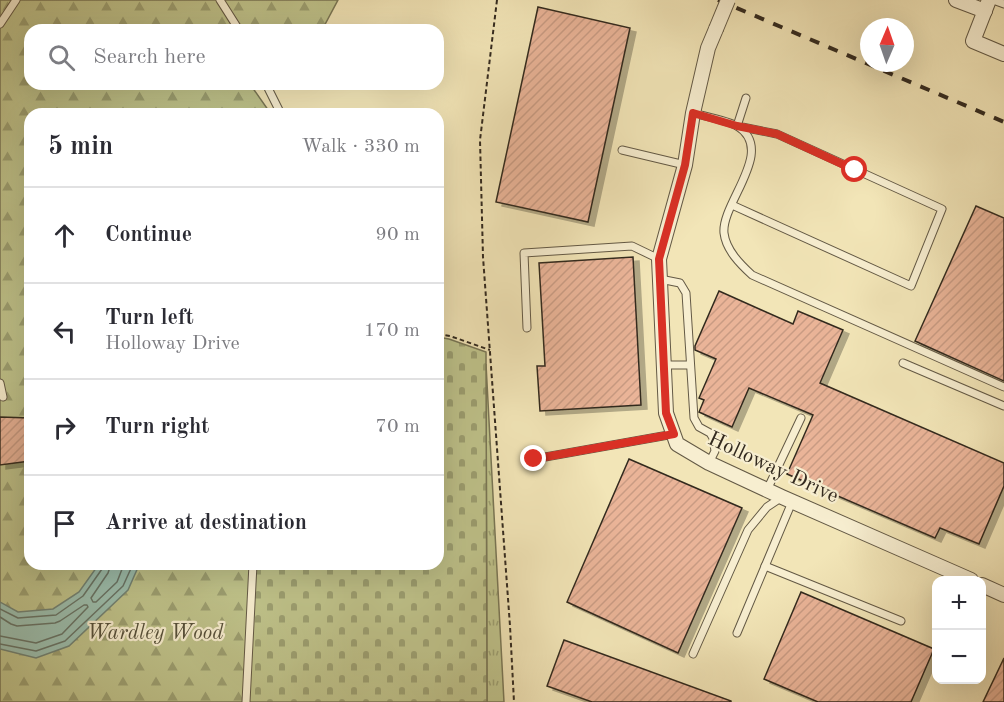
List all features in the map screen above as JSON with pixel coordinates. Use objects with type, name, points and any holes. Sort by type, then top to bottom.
[{"type":"street","name":"Holloway Drive","points":[[728,0],[708,48],[693,113],[685,165],[659,259],[666,413],[677,444],[709,463],[766,490],[962,576]]},
{"type":"street","points":[[956,0],[989,4],[973,41],[1004,54]]},
{"type":"street","points":[[986,587],[1004,595]]},
{"type":"lane","points":[[0,24],[16,0]]},
{"type":"lane","points":[[220,0],[235,24]]},
{"type":"lane","points":[[989,4],[1004,4]]},
{"type":"lane","points":[[269,90],[278,108]]},
{"type":"lane","points":[[737,126],[746,98]]},
{"type":"lane","points":[[693,113],[737,126],[777,134],[942,209],[911,286],[732,205]]},
{"type":"lane","points":[[737,126],[748,135],[751,148],[751,160],[725,221],[724,233],[728,246],[738,262],[752,275],[1004,387]]},
{"type":"lane","points":[[622,150],[685,165]]},
{"type":"lane","points":[[527,328],[524,253],[632,246],[659,259]]},
{"type":"lane","points":[[660,279],[680,283],[686,293],[694,418],[699,427],[710,433],[713,438],[715,451],[709,463]]},
{"type":"lane","points":[[903,363],[1004,406]]},
{"type":"lane","points":[[664,365],[690,365]]},
{"type":"lane","points":[[0,383],[3,397]]},
{"type":"lane","points":[[766,490],[801,418]]},
{"type":"lane","points":[[534,459],[674,434]]},
{"type":"lane","points":[[736,633],[765,566],[787,499]]},
{"type":"lane","points":[[693,654],[748,530],[767,507],[787,499]]},
{"type":"lane","points":[[765,566],[901,621]]},
{"type":"lane","points":[[246,702],[253,570]]},
{"type":"path","points":[[497,0],[480,140],[483,257],[510,614],[514,702]]},
{"type":"path","points":[[444,335],[490,350]]},
{"type":"green space","name":"Wardley Wood","points":[[0,0],[338,0],[325,24],[24,24],[24,90],[254,90],[267,108],[24,108],[24,570],[255,570],[244,702],[0,702]]},
{"type":"green space","points":[[444,338],[486,352],[487,702],[244,702],[255,570],[444,570]]},
{"type":"green space","points":[[486,364],[504,702],[487,702]]},
{"type":"water","points":[[95,570],[137,570],[128,590],[69,646],[36,658],[0,649],[0,602],[18,612],[53,609],[79,592]]},
{"type":"building","points":[[538,7],[630,28],[588,222],[496,202]]},
{"type":"building","points":[[976,206],[1004,218],[1004,381],[915,341]]},
{"type":"building","points":[[633,257],[641,405],[540,411],[537,366],[545,366],[539,263]]},
{"type":"building","points":[[719,291],[793,324],[798,311],[843,330],[820,383],[1004,463],[1004,486],[979,544],[940,528],[935,538],[787,474],[813,415],[749,388],[732,427],[699,412],[704,400],[699,398],[716,359],[695,350],[695,346]]},
{"type":"building","points":[[0,417],[24,418],[24,462],[0,465]]},
{"type":"building","points":[[629,459],[742,508],[678,653],[567,602]]},
{"type":"building","points":[[801,592],[932,648],[932,654],[911,702],[818,702],[764,679]]},
{"type":"building","points":[[564,640],[731,702],[592,702],[547,686]]},
{"type":"building","points":[[1004,658],[1004,702],[983,702]]},
{"type":"railway","points":[[718,0],[1004,122]]},
{"type":"route","points":[[534,459],[674,434],[666,413],[659,259],[685,165],[693,113],[737,126],[777,134],[855,170]]}]
